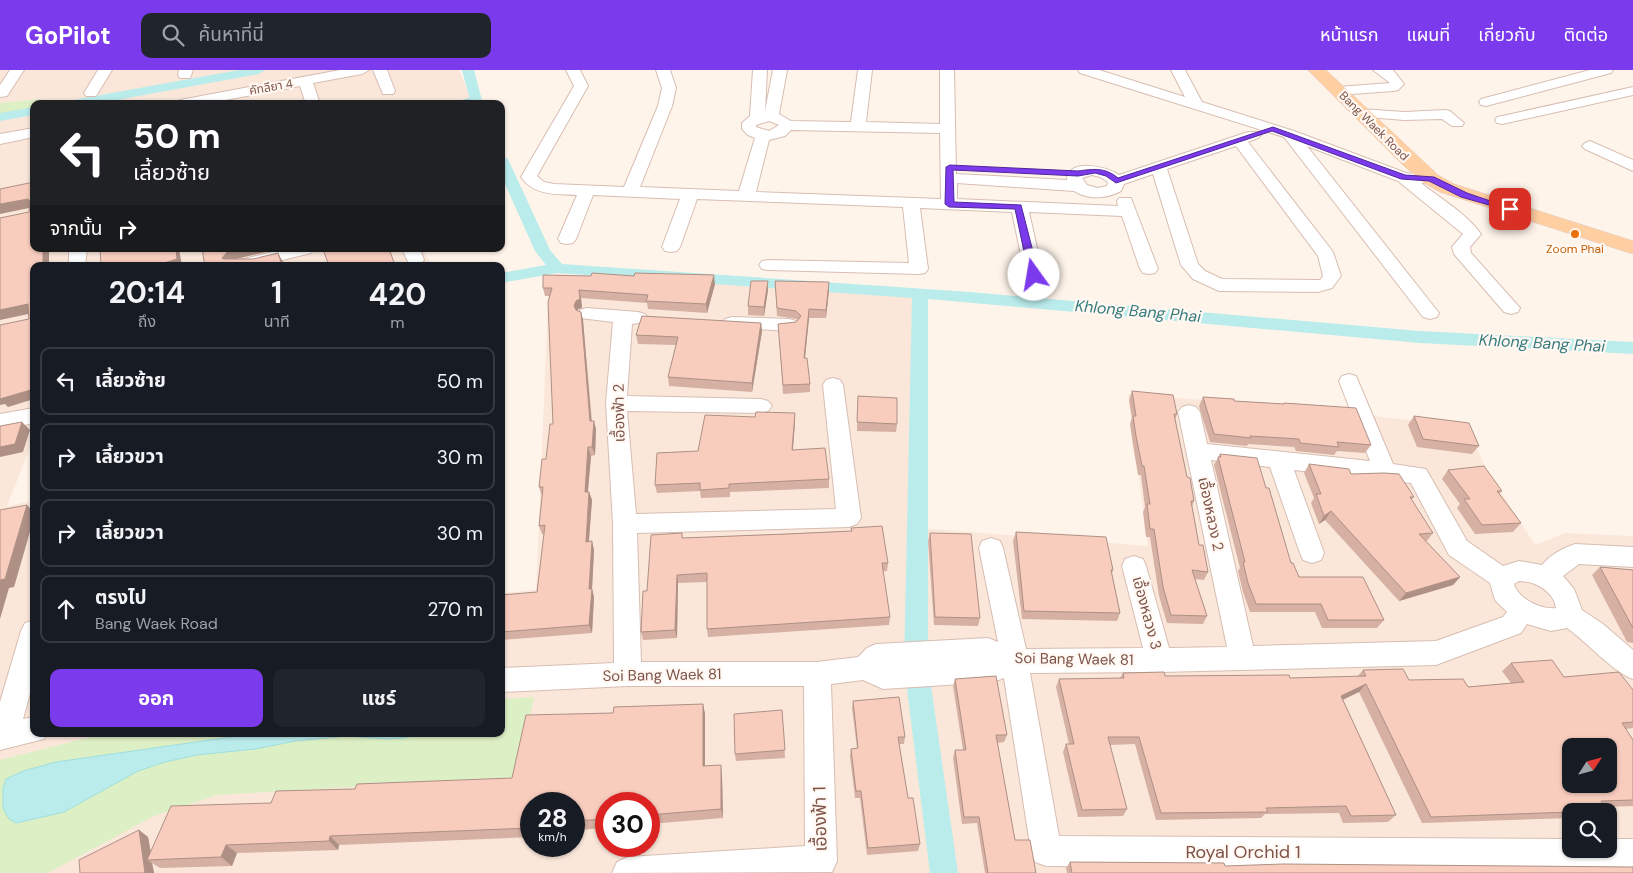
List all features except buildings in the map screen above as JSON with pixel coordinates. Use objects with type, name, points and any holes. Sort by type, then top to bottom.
[{"type":"main road","name":"Bang Waek Road","points":[[1316,70],[1431,179],[1464,195],[1633,248]]},
{"type":"street","points":[[2,93],[17,70]]},
{"type":"street","points":[[91,93],[105,70]]},
{"type":"street","name":"คัทลียา 4","points":[[230,99],[362,70]]},
{"type":"street","points":[[380,70],[388,91]]},
{"type":"street","points":[[573,70],[581,86],[529,177],[539,186],[587,191],[1018,207],[1126,206],[1148,268]]},
{"type":"street","points":[[630,192],[665,106],[669,88],[663,70]]},
{"type":"street","points":[[760,70],[764,117]]},
{"type":"street","points":[[764,117],[780,70]]},
{"type":"street","points":[[858,127],[865,70]]},
{"type":"street","points":[[947,70],[949,204]]},
{"type":"street","points":[[1085,70],[1289,134],[1404,178],[1465,226],[1472,234],[1461,247],[1463,254],[1511,308]]},
{"type":"street","points":[[1178,70],[1197,106]]},
{"type":"street","points":[[1338,91],[1393,86],[1397,84],[1388,73],[1380,70]]},
{"type":"street","points":[[1486,102],[1606,70]]},
{"type":"street","points":[[305,81],[312,100]]},
{"type":"street","points":[[1502,120],[1633,91]]},
{"type":"street","points":[[1361,113],[1404,116],[1445,114],[1457,123]]},
{"type":"street","points":[[787,125],[782,119],[764,117],[749,122],[749,129],[763,135],[779,133],[787,125],[949,129]]},
{"type":"street","points":[[950,172],[1078,180],[1096,170],[1108,174],[1116,181],[1273,129]]},
{"type":"street","points":[[0,139],[30,133]]},
{"type":"street","points":[[1289,134],[1430,313]]},
{"type":"street","points":[[746,197],[763,135]]},
{"type":"street","points":[[1158,166],[1190,266],[1199,275],[1219,285],[1318,286],[1326,284],[1332,276],[1327,256],[1240,140]]},
{"type":"street","points":[[1590,146],[1628,160]]},
{"type":"street","points":[[1404,178],[1431,179]]},
{"type":"street","points":[[567,239],[587,191]]},
{"type":"street","points":[[671,247],[690,195]]},
{"type":"street","points":[[768,265],[918,269],[911,203]]},
{"type":"street","points":[[1018,207],[1034,275]]},
{"type":"street","points":[[254,262],[292,252]]},
{"type":"street","points":[[587,314],[652,319]]},
{"type":"street","name":"เอื้องฟ้า 2","points":[[623,317],[616,403],[625,524],[628,674]]},
{"type":"street","points":[[711,322],[789,325]]},
{"type":"street","points":[[1349,381],[1385,471]]},
{"type":"street","points":[[625,524],[849,518],[833,385]]},
{"type":"street","points":[[616,403],[761,406]]},
{"type":"street","points":[[1189,412],[1198,452]]},
{"type":"street","points":[[0,422],[30,416]]},
{"type":"street","name":"เอื้องหลวง 2","points":[[1242,656],[1198,452],[1418,474],[1458,548],[1503,579]]},
{"type":"street","points":[[1279,460],[1312,553]]},
{"type":"street","points":[[991,548],[999,660]]},
{"type":"street","points":[[1547,578],[1556,566],[1575,554],[1633,558]]},
{"type":"street","name":"เอื้องหลวง 3","points":[[1134,566],[1159,660]]},
{"type":"street","points":[[1524,570],[1547,578],[1556,585],[1568,601],[1570,608],[1568,614],[1562,618],[1543,620],[1522,611],[1505,594],[1502,586],[1503,579],[1507,574],[1524,570]]},
{"type":"street","name":"Soi Bang Waek 81","points":[[505,680],[628,674],[816,674],[875,667],[999,660],[1159,660],[1242,656],[1436,653],[1512,625],[1522,611]]},
{"type":"street","points":[[1568,614],[1602,638],[1633,667]]},
{"type":"street","points":[[30,644],[2,736],[30,731]]},
{"type":"street","name":"Royal Orchid 1","points":[[999,660],[1046,851],[1633,855]]},
{"type":"street","name":"เอื้องฟ้า 1","points":[[628,873],[821,861],[816,674]]},
{"type":"shaded area","points":[[0,70],[459,70],[471,100],[30,100],[30,252],[425,252],[430,262],[30,262],[30,448],[7,506],[30,502],[30,737],[505,737],[505,593],[536,590],[549,278],[556,274],[920,294],[918,528],[1148,546],[1128,394],[1277,406],[1466,426],[1487,470],[1535,545],[1565,533],[1633,536],[1633,873],[0,873]]},
{"type":"green space","points":[[30,100],[30,109],[0,114],[0,103]]},
{"type":"green space","points":[[534,697],[517,777],[217,795],[154,816],[48,873],[0,873],[0,760],[91,737],[505,737],[505,699]]},
{"type":"water","points":[[231,737],[337,737],[197,755],[165,762],[138,771],[64,812],[16,823],[9,819],[3,808],[3,788],[6,779],[23,771],[56,762]]},
{"type":"water","points":[[360,737],[408,737],[387,739]]},
{"type":"waterway","points":[[95,100],[259,70]]},
{"type":"waterway","name":"Khlong Bang Phai","points":[[468,70],[476,100]]},
{"type":"waterway","points":[[471,100],[475,99]]},
{"type":"waterway","points":[[0,117],[30,112]]},
{"type":"waterway","name":"Khlong Bang Phai","points":[[505,168],[543,251],[557,268]]},
{"type":"waterway","points":[[505,277],[557,268]]},
{"type":"waterway","name":"Khlong Bang Phai","points":[[557,268],[970,297],[1420,337],[1633,348]]},
{"type":"waterway","points":[[920,294],[916,665],[944,873]]},
{"type":"place","name":"Zoom Phai","points":[[1575,234]]},
{"type":"route","points":[[1034,275],[1018,207],[949,204],[950,167],[1078,173],[1096,170],[1108,174],[1116,181],[1273,129],[1404,178],[1431,179],[1464,195],[1510,209]]}]
